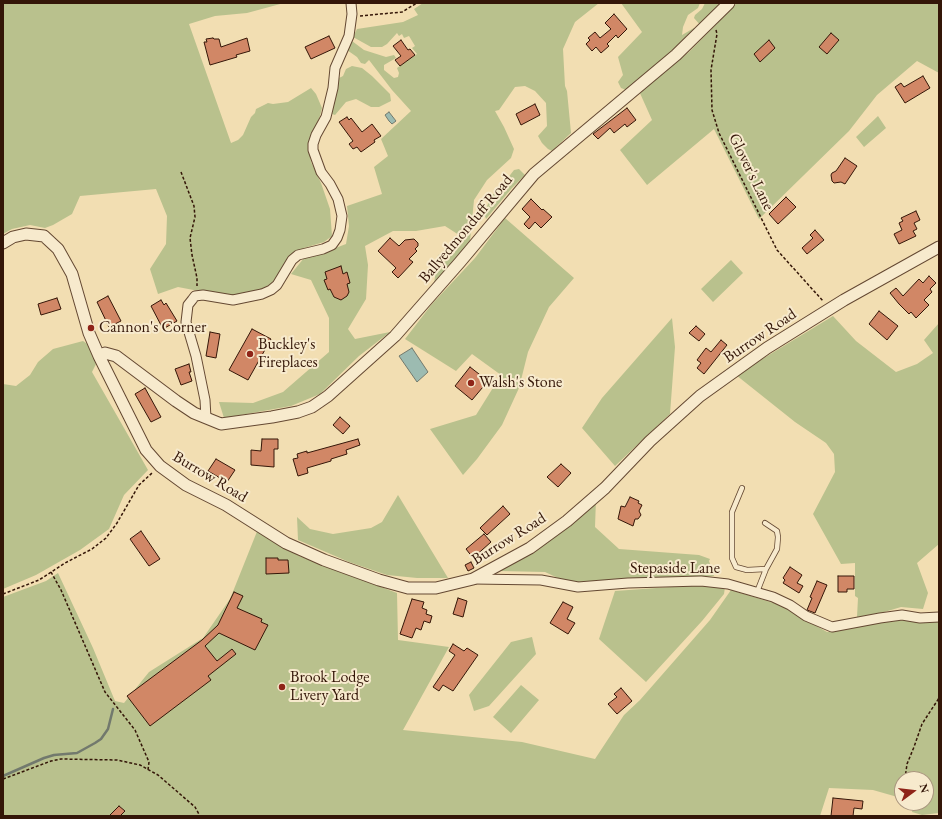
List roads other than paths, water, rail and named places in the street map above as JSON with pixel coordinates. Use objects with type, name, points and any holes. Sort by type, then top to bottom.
[{"type":"street","points":[[206,418],[205,400],[196,356],[186,322],[188,305],[196,296],[203,295],[233,300],[262,294],[271,290],[277,285],[292,260],[298,255],[323,249],[332,245],[340,230],[342,216],[338,199],[330,184],[321,172],[315,158],[313,144],[316,135],[326,117],[333,88],[335,68],[349,36],[352,14],[351,3]]},
{"type":"street","name":"Ballyedmonduff Road","points":[[99,356],[106,353],[116,356],[194,413],[221,424],[272,417],[298,412],[312,407],[328,396],[395,336],[475,245],[534,174],[676,55],[729,3]]},
{"type":"street","points":[[3,243],[13,237],[26,234],[38,235],[44,236],[58,249],[72,274],[89,333],[99,356]]},
{"type":"street","name":"Burrow Road","points":[[99,356],[146,450],[160,466],[186,485],[226,505],[286,543],[324,560],[378,580],[408,588],[436,588],[473,580],[530,548],[567,521],[605,488],[650,441],[700,396],[767,348],[910,262],[939,247]]},
{"type":"street","name":"Stepaside Lane","points":[[473,580],[541,580],[578,587],[628,583],[701,581],[728,584],[773,597],[790,605],[806,616],[832,627],[902,615],[920,618],[939,617]]},
{"type":"lane","points":[[742,488],[732,512],[732,558],[736,567],[742,569],[766,569]]},
{"type":"lane","points":[[757,592],[766,569],[777,549],[777,531],[765,522]]},
{"type":"water","points":[[389,112],[396,121],[392,124],[385,115]]},
{"type":"water","points":[[412,348],[428,372],[417,382],[399,356]]},
{"type":"waterway","points":[[3,776],[44,758],[54,755],[77,753],[95,743],[101,739],[108,729],[113,709]]},
{"type":"place","name":"Cannon's Corner","points":[[91,328]]},
{"type":"place","name":"Buckley's Fireplaces","points":[[250,354]]},
{"type":"place","name":"Walsh's Stone","points":[[471,383]]},
{"type":"place","name":"Brook Lodge Livery Yard","points":[[282,687]]}]
